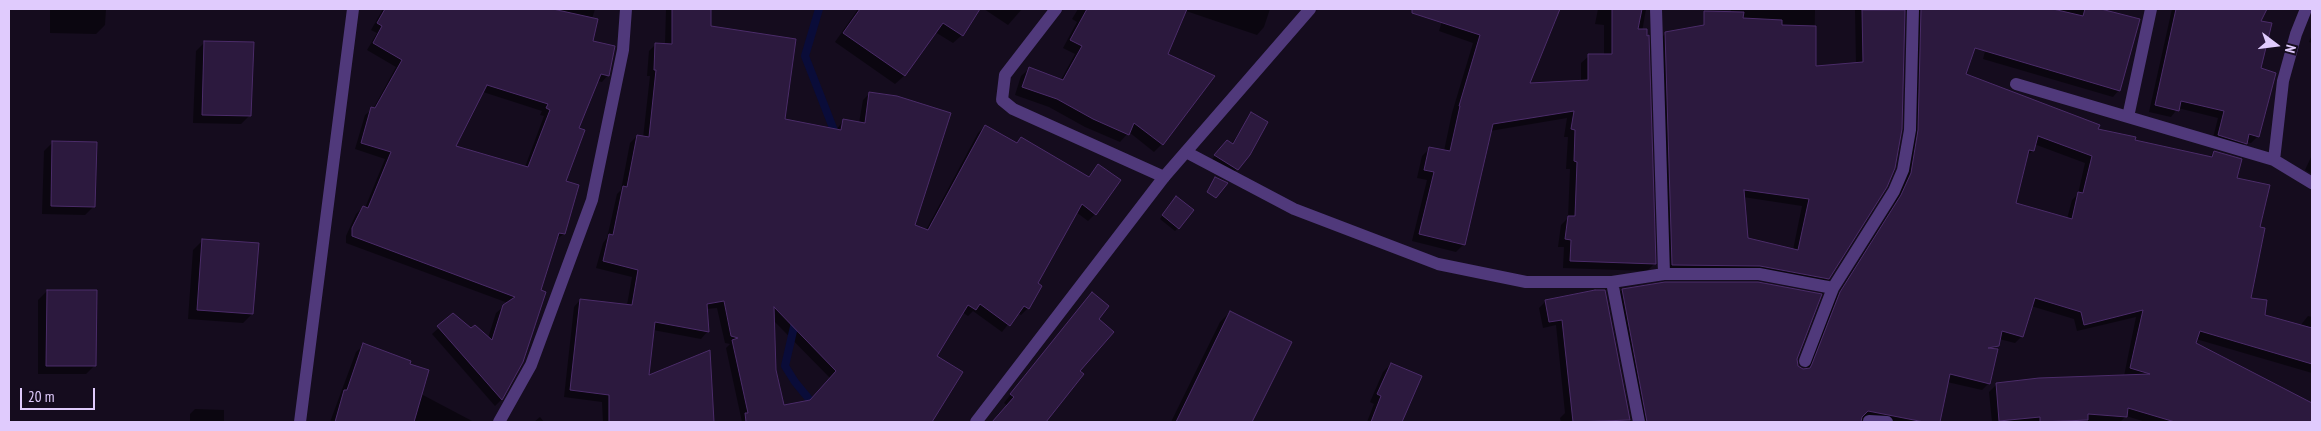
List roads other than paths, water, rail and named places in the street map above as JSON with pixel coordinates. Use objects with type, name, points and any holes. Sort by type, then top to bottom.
[{"type":"street","points":[[300,422],[352,9]]},
{"type":"street","points":[[499,422],[531,365],[592,200],[623,50],[626,9]]},
{"type":"street","points":[[1056,9],[1005,75],[1002,100],[1012,108],[1164,178]]},
{"type":"street","points":[[976,422],[1164,178],[1310,9]]},
{"type":"street","points":[[1656,9],[1664,274]]},
{"type":"street","points":[[1805,361],[1833,288],[1894,192],[1903,170],[1910,130],[1913,9]]},
{"type":"street","points":[[2128,117],[2151,9]]},
{"type":"street","points":[[2274,160],[2283,81],[2296,34],[2306,9]]},
{"type":"street","points":[[2016,84],[2274,160],[2312,183]]},
{"type":"street","points":[[1186,152],[1294,209],[1438,264],[1526,282],[1612,282],[1664,274],[1759,274],[1833,288]]},
{"type":"street","points":[[1612,282],[1640,422]]},
{"type":"street","points":[[1869,421],[1887,422]]},
{"type":"waterway","points":[[819,9],[805,56],[835,133],[834,136]]},
{"type":"waterway","points":[[796,318],[785,366],[795,382],[828,422]]}]
